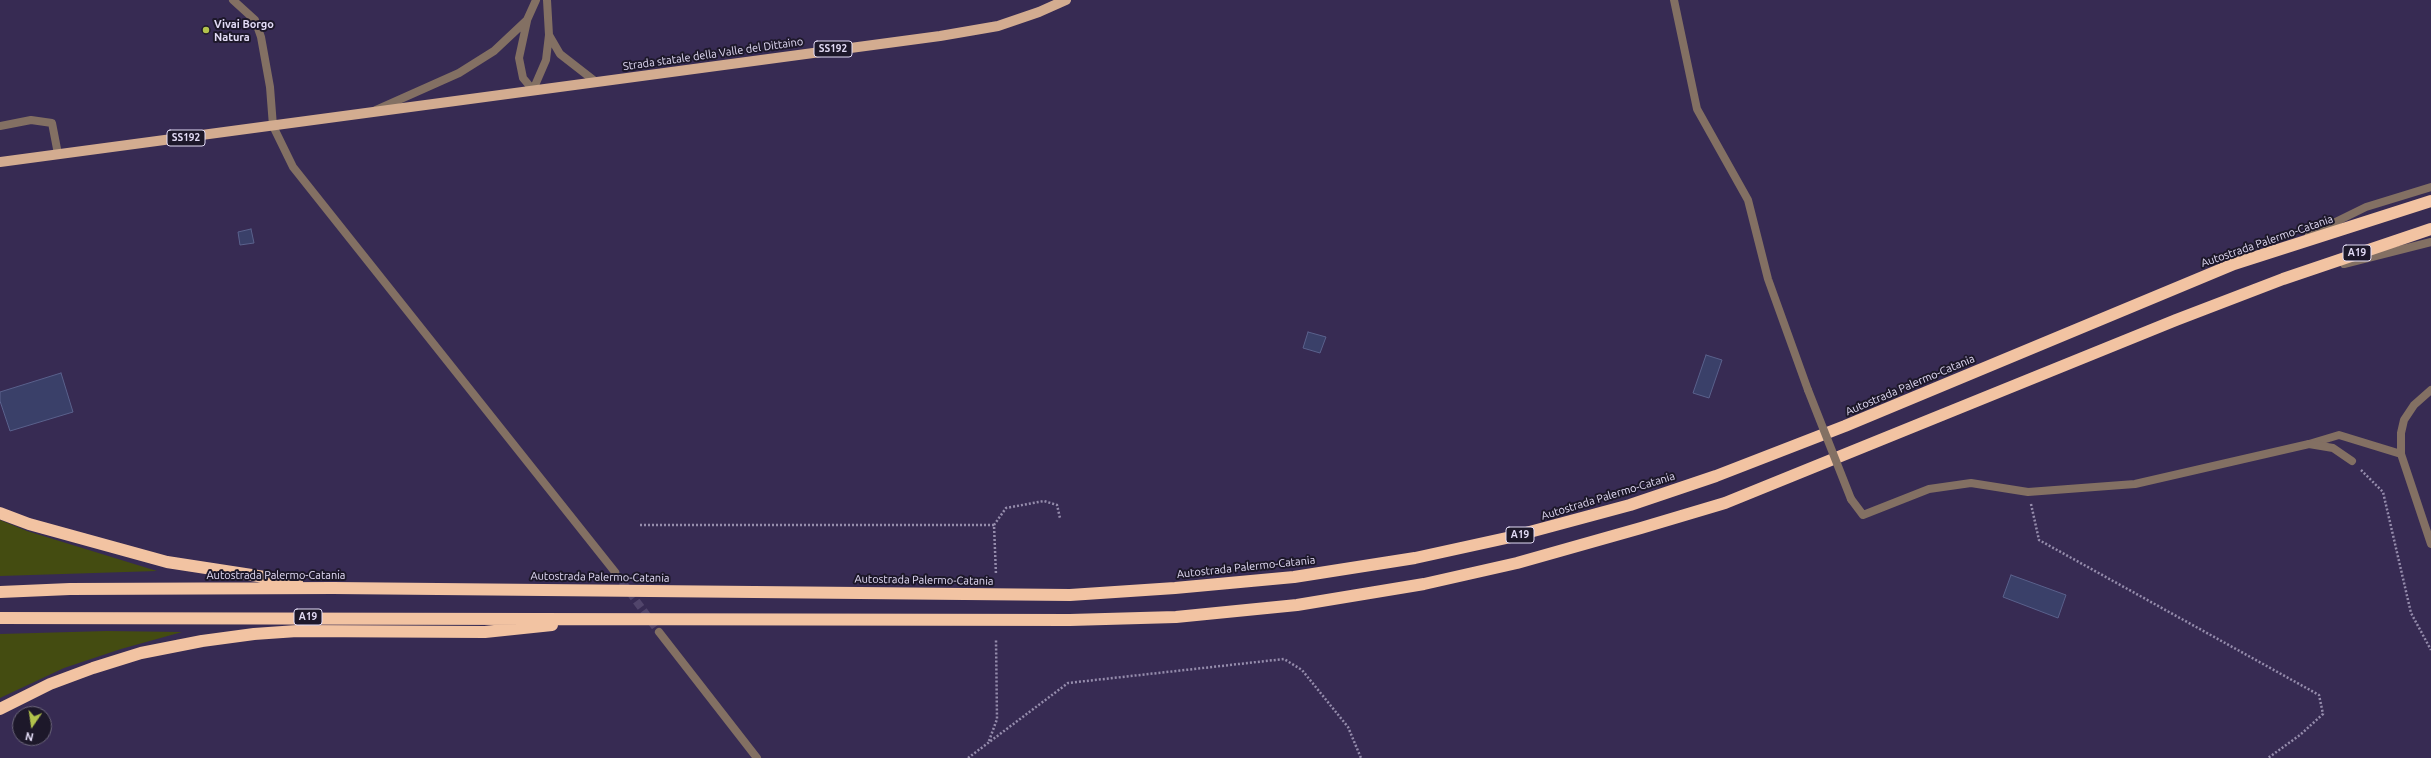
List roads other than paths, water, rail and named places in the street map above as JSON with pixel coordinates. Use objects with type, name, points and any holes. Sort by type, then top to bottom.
[{"type":"highway","name":"Autostrada Palermo-Catania","points":[[0,592],[70,589],[333,588],[1070,595],[1175,588],[1294,577],[1415,558],[1519,535],[1630,505],[1716,476],[1845,426],[2234,264],[2431,201]]},
{"type":"highway","name":"A19","points":[[0,618],[1070,620],[1176,617],[1297,605],[1424,584],[1516,563],[1724,503],[2176,320],[2283,279],[2431,229]]},
{"type":"highway","points":[[0,513],[45,528],[166,562],[333,588]]},
{"type":"highway","points":[[0,709],[50,684],[93,668],[141,653],[210,640],[254,634],[297,631],[485,632],[616,618]]},
{"type":"main road","name":"Strada statale della Valle del Dittaino","points":[[373,111],[955,34],[998,26],[1039,12],[1066,0]]},
{"type":"main road","name":"SS192","points":[[0,162],[274,126],[373,111]]},
{"type":"street","points":[[233,0],[255,20],[270,87],[274,126],[293,167],[615,572]]},
{"type":"street","points":[[536,0],[527,20],[519,58],[523,78],[533,90],[546,60],[549,35],[547,0]]},
{"type":"street","points":[[1674,0],[1697,109],[1748,200],[1768,279],[1808,390],[1851,499],[1863,515],[1929,489],[1971,483],[2028,492],[2135,484],[2309,444],[2339,435],[2401,454]]},
{"type":"street","points":[[373,111],[459,73],[494,51],[527,20]]},
{"type":"street","points":[[549,35],[560,54],[596,82]]},
{"type":"street","points":[[0,126],[31,120],[52,124],[58,154]]},
{"type":"street","points":[[2281,249],[2366,207],[2431,187]]},
{"type":"street","points":[[2283,279],[2431,242]]},
{"type":"street","points":[[2431,390],[2414,405],[2404,420],[2401,434],[2401,454],[2431,544]]},
{"type":"street","points":[[2309,444],[2333,448],[2352,461]]},
{"type":"street","points":[[659,632],[757,758]]},
{"type":"tunnel","points":[[615,572],[659,632]]},
{"type":"place","name":"Vivai Borgo Natura","points":[[206,30]]}]
